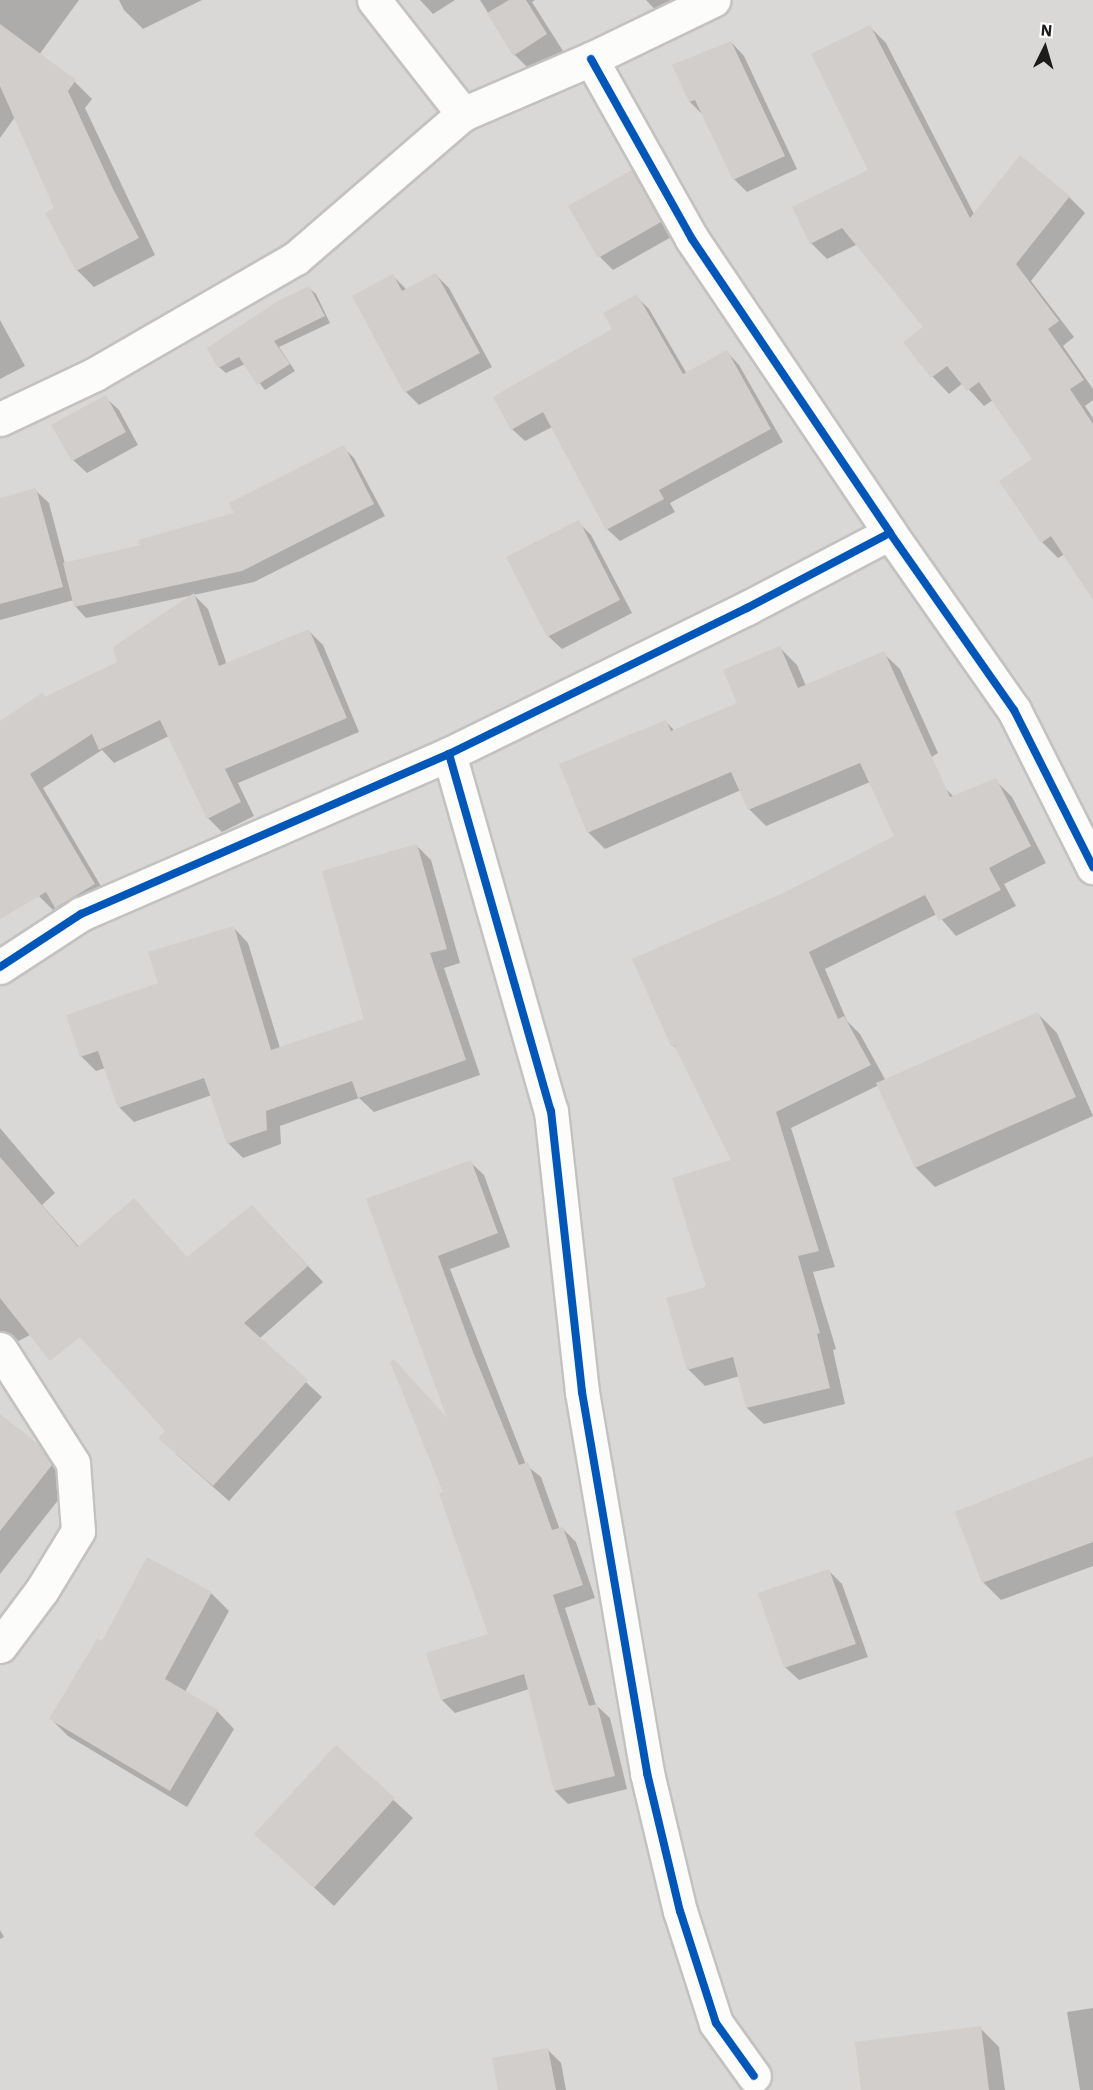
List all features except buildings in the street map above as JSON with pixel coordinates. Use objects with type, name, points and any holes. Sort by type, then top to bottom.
[{"type":"street","points":[[374,0],[463,114]]},
{"type":"street","points":[[0,419],[95,374],[296,258],[463,114],[591,59],[712,0]]},
{"type":"street","points":[[591,59],[692,240],[890,533],[1014,710],[1093,867]]},
{"type":"street","points":[[0,967],[81,914],[448,754],[747,608],[890,533]]},
{"type":"street","points":[[448,754],[551,1111],[582,1392],[647,1773],[680,1911],[716,2023],[754,2076]]},
{"type":"street","points":[[0,1348],[73,1463],[78,1531],[42,1590],[0,1646]]},
{"type":"shaded area","points":[[0,0],[1093,0],[1093,2090],[0,2090]]},
{"type":"cycle path","points":[[591,59],[692,239],[890,533],[1014,710],[1093,867]]},
{"type":"cycle path","points":[[0,967],[81,914],[449,754],[747,608],[890,533]]},
{"type":"cycle path","points":[[449,754],[551,1111],[582,1392],[647,1773],[680,1911],[716,2023],[754,2076]]}]
